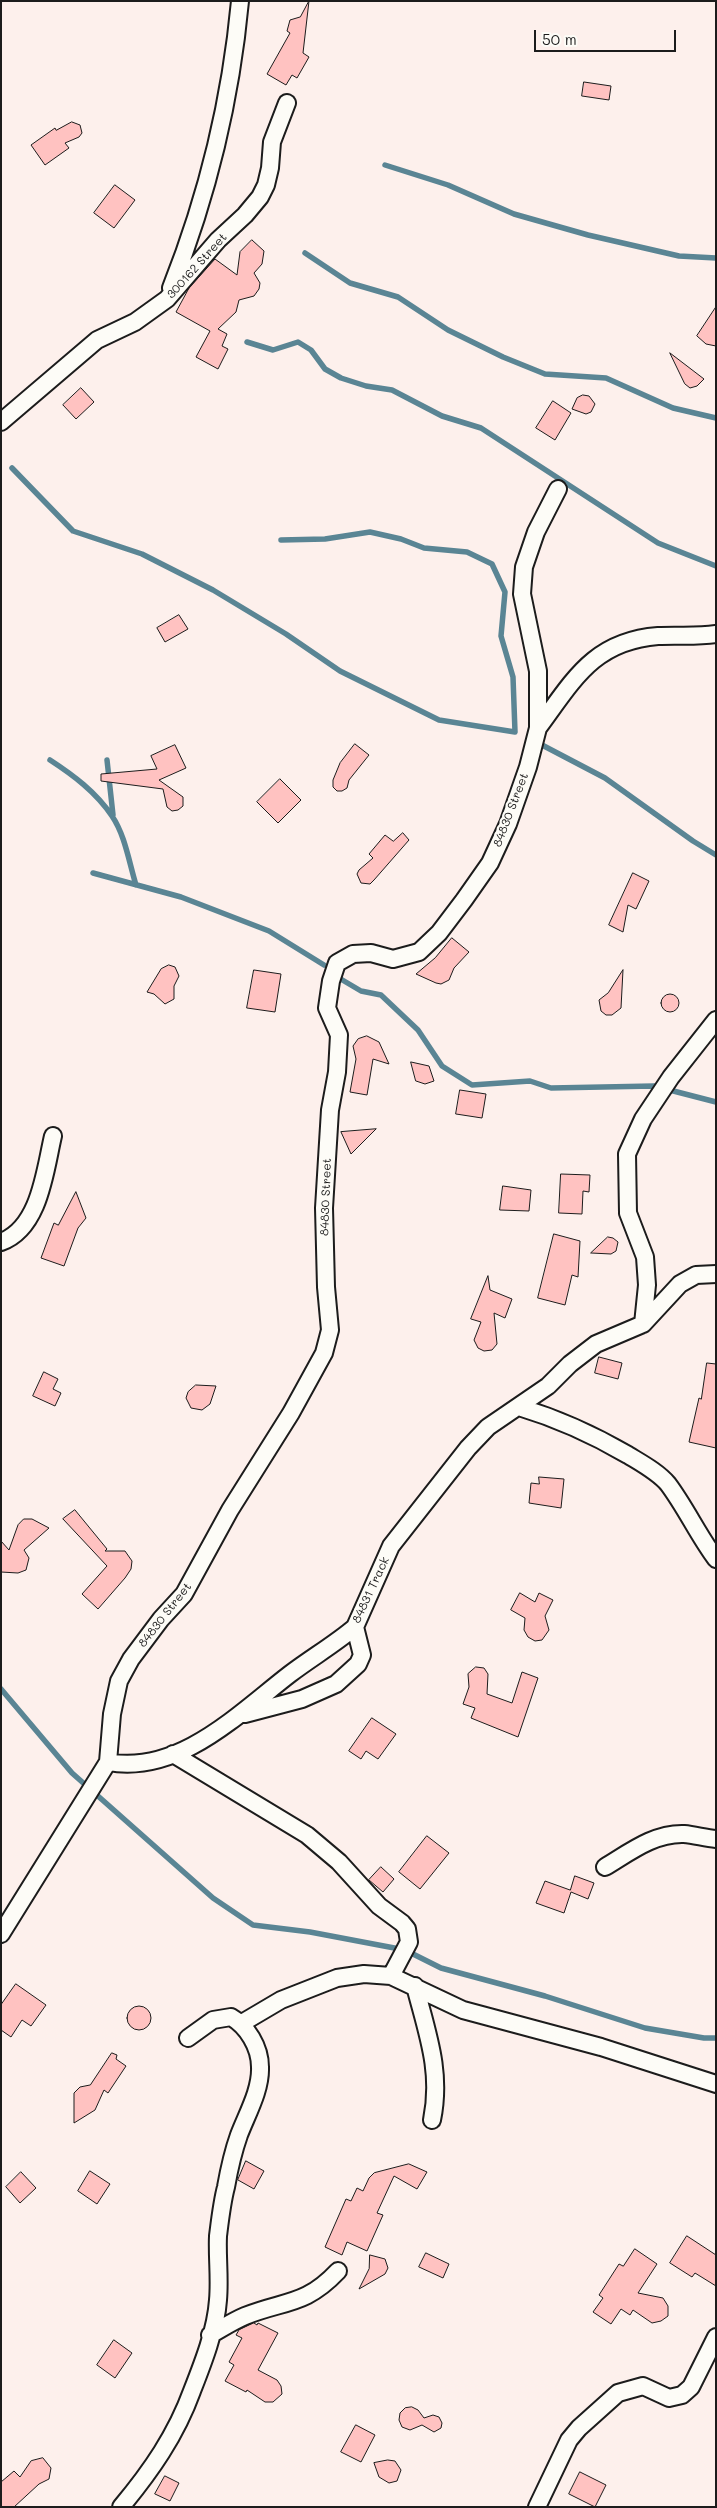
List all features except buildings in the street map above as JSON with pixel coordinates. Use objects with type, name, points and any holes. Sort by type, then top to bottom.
[{"type":"street","points":[[166,299],[195,226],[236,48],[240,1]]},
{"type":"street","name":"300162 Street","points":[[1,422],[97,340],[135,322],[166,299],[218,240],[260,197],[270,168],[272,142],[287,103]]},
{"type":"street","name":"84830 Street","points":[[1,1934],[108,1762],[112,1714],[119,1682],[131,1659],[161,1619],[184,1594],[230,1510],[291,1413],[324,1353],[330,1330],[326,1287],[324,1208],[330,1110],[337,1072],[339,1034],[328,1008],[331,981],[337,963],[353,954],[371,953],[393,959],[419,952],[439,933],[490,863],[508,824],[528,767],[538,728],[538,671],[522,594],[527,559],[536,532],[558,489]]},
{"type":"street","points":[[538,728],[590,661],[621,642],[658,636],[693,637],[716,634]]},
{"type":"street","points":[[644,1324],[647,1285],[645,1257],[628,1212],[627,1154],[643,1119],[671,1077],[716,1020]]},
{"type":"street","points":[[1,1242],[21,1230],[32,1211],[53,1136]]},
{"type":"street","points":[[644,1324],[680,1284],[696,1276],[716,1274]]},
{"type":"street","name":"84831 Track","points":[[108,1762],[124,1764],[146,1763],[173,1754],[194,1744],[240,1715],[271,1688],[354,1627],[391,1546],[468,1448],[488,1427],[519,1407],[596,1344],[644,1324]]},
{"type":"street","points":[[519,1407],[555,1418],[589,1432],[643,1464],[667,1483],[701,1540],[716,1559]]},
{"type":"street","points":[[240,1715],[302,1699],[336,1684],[358,1664],[362,1655],[354,1627]]},
{"type":"street","points":[[173,1754],[307,1835],[339,1862],[379,1906],[402,1923],[407,1929],[409,1942],[391,1976]]},
{"type":"street","points":[[605,1866],[647,1842],[667,1834],[686,1834],[716,1839]]},
{"type":"street","points":[[242,2023],[281,2000],[336,1978],[364,1974],[391,1976],[464,2010],[601,2047],[716,2084]]},
{"type":"street","points":[[415,1986],[436,2074],[436,2097],[432,2120]]},
{"type":"street","points":[[121,2507],[152,2469],[176,2431],[192,2391],[210,2335],[218,2303],[220,2276],[218,2237],[225,2188],[238,2138],[256,2091],[260,2066],[252,2038],[242,2023],[231,2016],[213,2020],[188,2038]]},
{"type":"street","points":[[210,2335],[243,2317],[310,2295],[323,2286],[338,2271]]},
{"type":"street","points":[[536,2507],[569,2440],[579,2428],[618,2393],[643,2386],[669,2398],[682,2395],[691,2387],[716,2337]]},
{"type":"waterway","points":[[385,165],[448,185],[514,214],[588,235],[679,256],[716,258]]},
{"type":"waterway","points":[[305,253],[350,283],[398,297],[448,330],[503,357],[545,374],[606,378],[673,408],[716,418]]},
{"type":"waterway","points":[[247,342],[273,350],[298,342],[311,350],[325,369],[341,378],[366,386],[392,390],[442,416],[481,428],[658,543],[716,566]]},
{"type":"waterway","points":[[12,468],[73,531],[142,554],[213,590],[286,634],[340,671],[439,720],[515,732],[513,677],[501,636],[505,592],[492,564],[467,552],[424,548],[401,539],[370,532],[325,539],[281,540]]},
{"type":"waterway","points":[[542,745],[605,778],[693,841],[716,855]]},
{"type":"waterway","points":[[50,760],[84,785],[106,807],[116,823],[123,840],[136,885]]},
{"type":"waterway","points":[[107,760],[113,815]]},
{"type":"waterway","points":[[93,873],[181,897],[269,931],[324,965]]},
{"type":"waterway","points":[[339,978],[361,991],[381,995],[418,1030],[442,1066],[472,1085],[530,1081],[551,1088],[654,1086],[716,1102]]},
{"type":"waterway","points":[[1,1689],[72,1773],[213,1898],[253,1925],[310,1932],[405,1950],[441,1968],[545,1996],[645,2028],[704,2038],[716,2038]]}]
